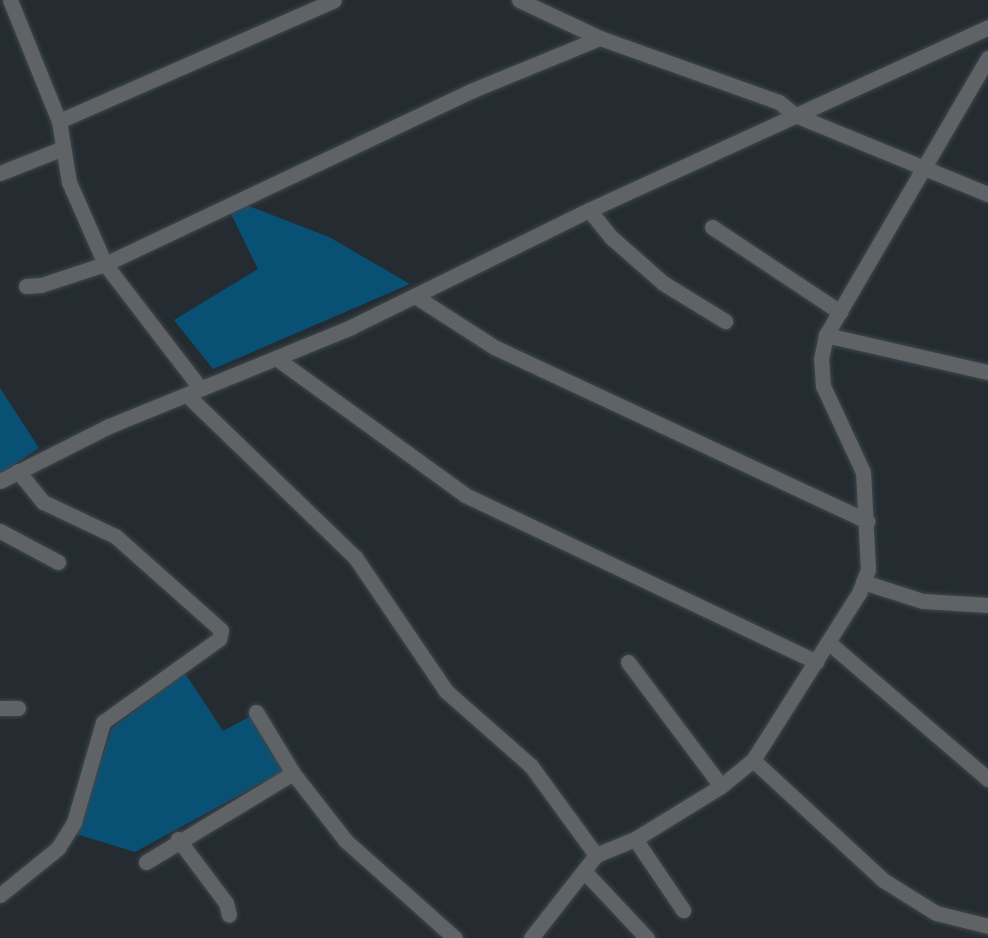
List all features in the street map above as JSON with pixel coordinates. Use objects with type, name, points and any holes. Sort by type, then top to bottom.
[{"type":"street","points":[[10,0],[58,121],[69,182],[105,264],[194,392],[355,557],[446,691],[531,766],[596,856]]},
{"type":"street","points":[[58,121],[334,0]]},
{"type":"street","points":[[519,0],[600,38],[779,102],[795,115],[988,194]]},
{"type":"street","points":[[0,482],[109,426],[415,296],[588,210],[988,27]]},
{"type":"street","points":[[26,286],[40,286],[105,264],[442,104],[600,38]]},
{"type":"street","points":[[531,938],[596,856],[635,839],[721,786],[753,760],[863,582],[868,570],[863,472],[823,386],[821,359],[826,335],[987,62]]},
{"type":"street","points":[[0,172],[63,148]]},
{"type":"street","points":[[588,210],[612,238],[663,283],[725,320]]},
{"type":"street","points":[[712,227],[840,312]]},
{"type":"street","points":[[415,296],[494,347],[867,521]]},
{"type":"street","points":[[826,335],[988,372]]},
{"type":"street","points":[[276,358],[465,495],[816,662]]},
{"type":"street","points":[[0,895],[58,848],[74,822],[103,722],[219,639],[221,630],[114,536],[43,502],[18,471]]},
{"type":"street","points":[[0,531],[58,562]]},
{"type":"street","points":[[863,582],[923,602],[988,605]]},
{"type":"street","points":[[828,642],[988,779]]},
{"type":"street","points":[[628,662],[721,786]]},
{"type":"street","points":[[0,708],[18,708]]},
{"type":"street","points":[[256,712],[293,773],[368,865],[454,938]]},
{"type":"street","points":[[753,760],[882,880],[936,913],[988,926]]},
{"type":"street","points":[[146,862],[178,839],[293,773]]},
{"type":"street","points":[[178,839],[226,903],[229,915]]},
{"type":"street","points":[[635,839],[683,910]]},
{"type":"street","points":[[584,871],[647,938]]},
{"type":"shaded area","points":[[246,205],[329,237],[410,284],[213,369],[174,320],[258,269],[230,212]]},
{"type":"shaded area","points":[[0,388],[39,448],[0,474]]},
{"type":"shaded area","points":[[185,673],[223,731],[253,715],[287,769],[135,852],[76,834],[112,728]]}]
